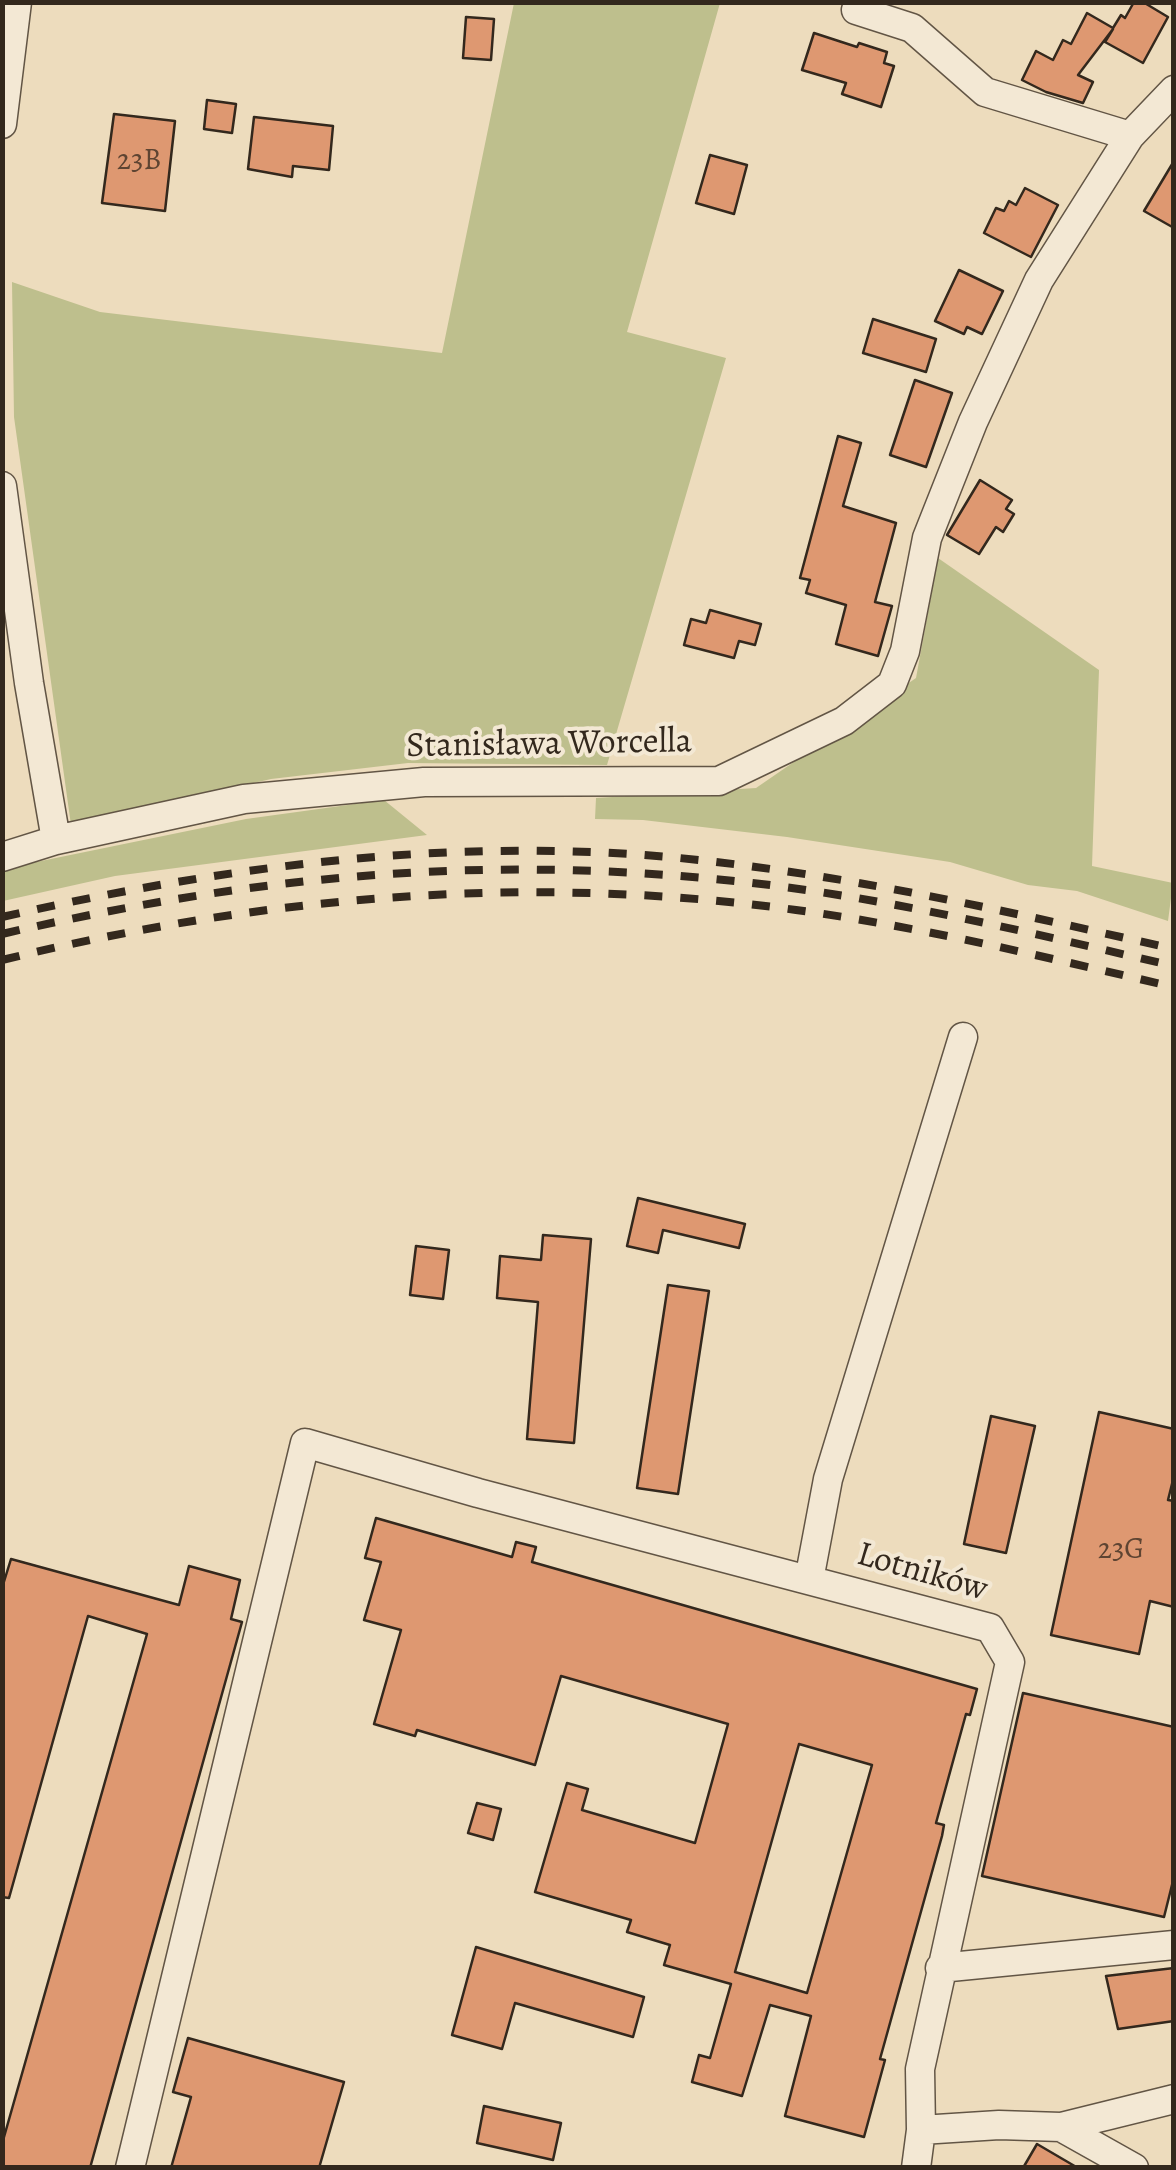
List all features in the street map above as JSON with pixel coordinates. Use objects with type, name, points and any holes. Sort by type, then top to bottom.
[{"type":"street","points":[[2,124],[18,2]]},
{"type":"street","points":[[856,10],[912,28],[984,92],[1130,136]]},
{"type":"street","name":"Stanisława Worcella","points":[[2,857],[56,840],[244,799],[424,782],[719,781],[844,721],[892,684],[905,651],[927,538],[973,422],[1038,280],[1130,136],[1174,90]]},
{"type":"street","points":[[2,486],[29,683],[56,840]]},
{"type":"street","points":[[808,1580],[828,1480],[964,1037]]},
{"type":"street","name":"Lotników","points":[[130,2168],[304,1443],[990,1628],[1010,1662],[920,2070],[920,2166]]},
{"type":"street","points":[[940,1968],[1174,1945]]},
{"type":"street","points":[[922,2130],[999,2125],[1061,2127],[1174,2099]]},
{"type":"street","points":[[1061,2127],[1134,2168]]},
{"type":"green space","points":[[514,3],[720,3],[627,332],[726,358],[607,765],[408,763],[271,779],[71,825],[14,417],[12,282],[100,312],[442,353]]},
{"type":"green space","points":[[938,558],[1099,670],[1092,866],[1173,883],[1168,921],[1077,891],[1028,885],[950,862],[787,837],[643,820],[595,819],[596,798],[756,788],[916,678]]},
{"type":"green space","points":[[384,800],[427,835],[115,876],[3,901],[2,869],[246,819]]},
{"type":"building","points":[[1134,2],[1143,2],[1168,17],[1143,63],[1105,42],[1113,29],[1078,75],[1093,82],[1083,103],[1022,80],[1036,51],[1053,60],[1063,40],[1071,44],[1087,13],[1113,28],[1121,15],[1125,18]]},
{"type":"building","points":[[466,17],[494,19],[491,60],[463,58]]},
{"type":"building","points":[[814,33],[887,52],[884,63],[894,66],[881,107],[842,94],[846,83],[802,70]]},
{"type":"building","points":[[207,100],[236,104],[232,133],[204,129]]},
{"type":"building","points":[[114,114],[175,121],[165,211],[102,203]]},
{"type":"building","points":[[254,117],[333,126],[329,170],[293,166],[292,177],[248,169]]},
{"type":"building","points":[[710,155],[747,165],[734,214],[696,203]]},
{"type":"building","points":[[1174,161],[1174,228],[1144,211]]},
{"type":"building","points":[[1025,188],[1058,205],[1031,257],[984,233],[996,208],[1004,211],[1009,201],[1016,205]]},
{"type":"building","points":[[959,270],[1003,291],[982,334],[967,327],[964,334],[935,321]]},
{"type":"building","points":[[873,319],[936,339],[926,372],[863,353]]},
{"type":"building","points":[[915,380],[952,393],[926,467],[890,455]]},
{"type":"building","points":[[838,436],[861,443],[843,506],[896,523],[875,602],[892,606],[878,656],[836,644],[846,605],[806,593],[810,580],[800,578]]},
{"type":"building","points":[[980,480],[1012,500],[1006,509],[1014,514],[1003,532],[996,527],[979,554],[947,535]]},
{"type":"building","points":[[710,610],[761,624],[755,645],[739,641],[734,658],[684,645],[691,619],[706,623]]},
{"type":"building","points":[[638,1198],[745,1224],[739,1248],[663,1230],[658,1253],[627,1246]]},
{"type":"building","points":[[543,1235],[591,1239],[574,1443],[527,1439],[538,1302],[497,1298],[500,1256],[541,1260]]},
{"type":"building","points":[[416,1246],[449,1250],[443,1299],[410,1295]]},
{"type":"building","points":[[668,1285],[709,1291],[678,1494],[637,1488]]},
{"type":"building","points":[[1099,1412],[1174,1429],[1174,1476],[1168,1500],[1174,1501],[1174,1607],[1150,1601],[1139,1654],[1051,1635]]},
{"type":"building","points":[[991,1416],[1035,1426],[1006,1553],[964,1544]]},
{"type":"building","points":[[376,1518],[512,1557],[516,1542],[536,1547],[532,1562],[977,1689],[970,1715],[966,1714],[936,1823],[944,1825],[942,1836],[880,2059],[885,2060],[864,2137],[785,2116],[811,2016],[770,2005],[742,2096],[692,2082],[699,2055],[710,2058],[731,1984],[664,1965],[670,1945],[627,1932],[631,1920],[535,1892],[567,1783],[588,1789],[582,1810],[695,1843],[728,1724],[561,1676],[535,1765],[417,1730],[415,1736],[374,1724],[401,1630],[364,1620],[381,1562],[365,1558]],"holes":[[[799,1744],[872,1765],[807,1993],[735,1972]]]},
{"type":"building","points":[[11,1559],[179,1605],[189,1566],[240,1580],[231,1619],[242,1622],[90,2168],[2,2168],[2,2144],[147,1634],[88,1616],[9,1898],[2,1897],[2,1588]]},
{"type":"building","points":[[1023,1693],[1174,1727],[1174,1877],[1164,1917],[982,1876]]},
{"type":"building","points":[[477,1803],[501,1809],[493,1840],[468,1833]]},
{"type":"building","points":[[476,1947],[644,1997],[633,2037],[515,2003],[502,2049],[452,2035]]},
{"type":"building","points":[[1174,1968],[1174,2021],[1118,2029],[1106,1976]]},
{"type":"building","points":[[188,2038],[344,2082],[319,2168],[171,2168],[191,2097],[173,2092]]},
{"type":"building","points":[[484,2106],[561,2123],[553,2160],[477,2143]]},
{"type":"building","points":[[1037,2144],[1078,2168],[1023,2168]]},
{"type":"railway","points":[[2,917],[167,884],[333,861],[417,854],[585,852],[733,864],[860,883],[1174,949]]},
{"type":"railway","points":[[2,934],[180,898],[356,876],[444,871],[622,872],[830,894],[945,915],[1174,966]]},
{"type":"railway","points":[[2,960],[100,938],[298,906],[397,897],[596,893],[696,899],[844,917],[1174,987]]}]
